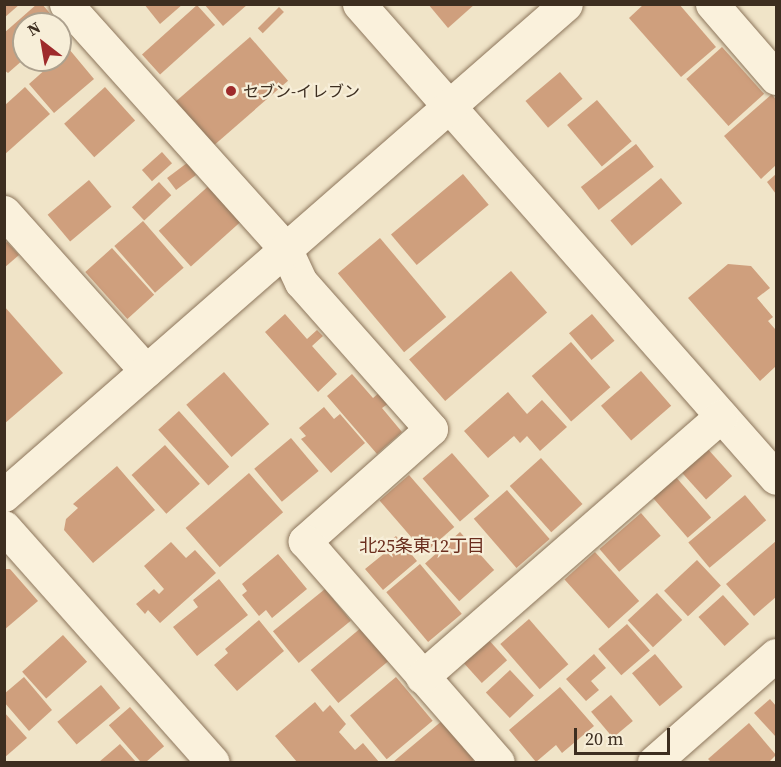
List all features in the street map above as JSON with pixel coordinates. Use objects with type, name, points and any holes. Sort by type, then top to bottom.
[{"type":"street","points":[[66,4],[285,248],[301,282],[431,429],[305,541],[498,762]]},
{"type":"street","points":[[359,4],[777,478]]},
{"type":"street","points":[[4,495],[566,4]]},
{"type":"street","points":[[712,4],[777,78]]},
{"type":"street","points":[[4,212],[146,371]]},
{"type":"street","points":[[422,677],[721,416]]},
{"type":"street","points":[[4,527],[213,762]]},
{"type":"street","points":[[654,762],[777,655]]},
{"type":"building","points":[[4,4],[20,4],[4,18]]},
{"type":"building","points":[[37,4],[42,4],[49,12],[28,12]]},
{"type":"building","points":[[144,4],[183,4],[160,24]]},
{"type":"building","points":[[204,4],[248,4],[223,26]]},
{"type":"building","points":[[428,4],[475,4],[448,28]]},
{"type":"building","points":[[644,4],[679,4],[716,47],[681,77],[629,18]]},
{"type":"building","points":[[197,5],[215,25],[160,75],[142,55]]},
{"type":"building","points":[[279,7],[284,12],[263,33],[258,28]]},
{"type":"building","points":[[12,26],[12,70],[8,73],[4,70],[4,33]]},
{"type":"building","name":"セブン-イレブン","points":[[250,37],[288,81],[213,146],[175,103]]},
{"type":"building","points":[[722,47],[764,94],[728,126],[686,79]]},
{"type":"building","points":[[72,53],[94,79],[54,113],[29,84],[42,72],[72,72]]},
{"type":"building","points":[[560,72],[582,99],[548,128],[526,101]]},
{"type":"building","points":[[25,87],[50,114],[4,155],[4,106]]},
{"type":"building","points":[[105,87],[135,120],[94,157],[64,124]]},
{"type":"building","points":[[772,94],[776,100],[776,165],[761,179],[724,136]]},
{"type":"building","points":[[597,100],[632,141],[602,166],[567,125]]},
{"type":"building","points":[[636,144],[654,167],[599,210],[581,187]]},
{"type":"building","points":[[162,152],[172,163],[152,181],[142,170]]},
{"type":"building","points":[[187,163],[196,175],[176,190],[167,178]]},
{"type":"building","points":[[463,174],[489,205],[417,265],[391,234]]},
{"type":"building","points":[[776,174],[776,194],[767,182]]},
{"type":"building","points":[[661,178],[682,203],[632,246],[610,220]]},
{"type":"building","points":[[89,180],[111,207],[70,242],[48,215]]},
{"type":"building","points":[[159,182],[171,195],[144,220],[132,207]]},
{"type":"building","points":[[213,182],[245,218],[191,267],[159,231]]},
{"type":"building","points":[[143,221],[184,268],[155,293],[114,246]]},
{"type":"building","points":[[380,238],[446,317],[404,352],[338,273]]},
{"type":"building","points":[[7,242],[19,255],[4,268],[4,244]]},
{"type":"building","points":[[112,248],[154,295],[127,319],[85,272]]},
{"type":"building","points":[[728,264],[751,266],[770,288],[757,298],[773,317],[768,321],[775,329],[776,327],[776,366],[760,381],[688,298]]},
{"type":"building","points":[[511,271],[547,313],[445,401],[409,360]]},
{"type":"building","points":[[4,306],[63,373],[4,424]]},
{"type":"building","points":[[285,314],[307,339],[317,330],[323,336],[312,346],[337,374],[318,392],[265,332]]},
{"type":"building","points":[[592,314],[614,341],[592,360],[569,333]]},
{"type":"building","points":[[571,342],[610,387],[571,421],[532,376]]},
{"type":"building","points":[[641,371],[671,406],[631,440],[601,406]]},
{"type":"building","points":[[224,372],[269,424],[232,457],[186,405]]},
{"type":"building","points":[[352,374],[373,398],[380,392],[389,403],[382,408],[402,432],[377,454],[327,396]]},
{"type":"building","points":[[508,392],[527,414],[542,400],[567,427],[540,451],[527,436],[520,443],[514,436],[488,458],[464,431]]},
{"type":"building","points":[[324,407],[334,419],[340,414],[365,443],[331,473],[301,439],[306,436],[299,428]]},
{"type":"building","points":[[179,411],[229,467],[208,485],[158,430]]},
{"type":"building","points":[[291,438],[319,471],[282,502],[254,469]]},
{"type":"building","points":[[165,445],[200,484],[166,514],[132,475]]},
{"type":"building","points":[[706,447],[732,476],[706,499],[680,470]]},
{"type":"building","points":[[452,453],[489,496],[460,522],[423,479]]},
{"type":"building","points":[[541,458],[582,504],[551,532],[510,486]]},
{"type":"building","points":[[117,466],[155,510],[93,563],[64,530],[66,519],[78,508],[73,504]]},
{"type":"building","points":[[249,473],[283,512],[220,567],[186,528]]},
{"type":"building","points":[[409,475],[454,527],[425,553],[380,501]]},
{"type":"building","points":[[675,476],[711,518],[688,538],[652,496]]},
{"type":"building","points":[[507,490],[550,539],[516,568],[474,519]]},
{"type":"building","points":[[745,495],[766,520],[710,568],[688,543]]},
{"type":"building","points":[[641,513],[661,536],[619,572],[599,549]]},
{"type":"building","points":[[460,532],[494,570],[459,601],[425,563]]},
{"type":"building","points":[[396,536],[417,561],[383,590],[365,569],[386,552],[382,547]]},
{"type":"building","points":[[776,541],[776,597],[754,616],[726,584]]},
{"type":"building","points":[[171,542],[186,558],[195,550],[216,573],[160,623],[148,610],[145,614],[136,604],[154,589],[159,594],[164,589],[144,566]]},
{"type":"building","points":[[595,552],[639,601],[609,628],[565,579]]},
{"type":"building","points":[[278,554],[307,589],[272,618],[266,610],[259,616],[242,595],[247,591],[242,584]]},
{"type":"building","points":[[697,560],[721,586],[688,616],[664,591]]},
{"type":"building","points":[[420,564],[462,614],[428,642],[386,592]]},
{"type":"building","points":[[4,569],[10,569],[38,601],[4,630]]},
{"type":"building","points":[[219,579],[248,615],[197,656],[173,627],[198,607],[193,600]]},
{"type":"building","points":[[325,589],[351,621],[299,663],[273,631]]},
{"type":"building","points":[[657,593],[682,620],[653,647],[628,620]]},
{"type":"building","points":[[723,595],[749,624],[725,646],[698,617]]},
{"type":"building","points":[[529,619],[568,664],[540,689],[500,644]]},
{"type":"building","points":[[259,620],[284,651],[237,691],[214,665],[228,653],[225,649]]},
{"type":"building","points":[[627,624],[650,650],[621,675],[598,649]]},
{"type":"building","points":[[362,627],[390,660],[338,703],[311,670]]},
{"type":"building","points":[[63,635],[87,662],[46,699],[22,672]]},
{"type":"building","points":[[487,638],[507,660],[482,683],[462,661]]},
{"type":"building","points":[[594,654],[606,668],[591,681],[599,690],[586,701],[566,679]]},
{"type":"building","points":[[655,654],[683,687],[660,706],[632,673]]},
{"type":"building","points":[[510,670],[534,696],[510,718],[486,693]]},
{"type":"building","points":[[24,677],[52,710],[29,731],[4,702],[4,694]]},
{"type":"building","points":[[396,677],[433,721],[387,759],[350,716]]},
{"type":"building","points":[[101,685],[120,708],[77,745],[57,722]]},
{"type":"building","points":[[560,687],[594,726],[562,753],[556,745],[536,762],[509,730]]},
{"type":"building","points":[[611,695],[633,721],[613,738],[591,712]]},
{"type":"building","points":[[770,699],[776,706],[776,737],[754,713]]},
{"type":"building","points":[[315,702],[323,712],[330,705],[346,724],[339,732],[355,750],[363,743],[379,762],[297,762],[275,736]]},
{"type":"building","points":[[130,707],[164,746],[146,762],[141,762],[109,725]]},
{"type":"building","points":[[4,712],[27,738],[4,758]]},
{"type":"building","points":[[443,720],[475,759],[471,762],[393,762]]},
{"type":"building","points":[[749,723],[776,755],[769,762],[711,762],[708,759]]},
{"type":"building","points":[[120,744],[136,762],[99,762]]},
{"type":"place","name":"セブン-イレブン","points":[[231,91]]},
{"type":"district","name":"北25条東12丁目","points":[[422,546]]}]
